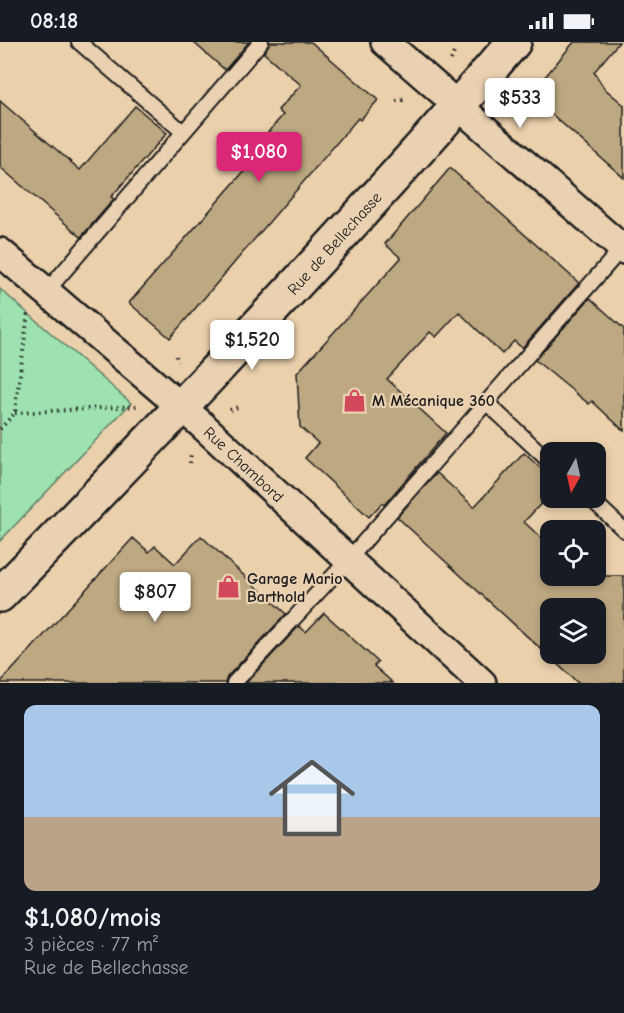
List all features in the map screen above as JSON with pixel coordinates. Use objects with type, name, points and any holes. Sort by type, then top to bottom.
[{"type":"street","points":[[385,42],[623,249]]},
{"type":"street","name":"Rue de Bellechasse","points":[[0,596],[183,408],[459,106],[514,42]]},
{"type":"street","name":"Rue Chambord","points":[[0,252],[38,301],[183,408],[482,683]]},
{"type":"lane","points":[[79,42],[183,132]]},
{"type":"lane","points":[[38,301],[261,42]]},
{"type":"lane","points":[[234,683],[348,560],[623,249]]},
{"type":"lane","points":[[486,403],[540,453]]},
{"type":"lane","points":[[601,508],[624,530]]},
{"type":"path","points":[[451,60],[455,50]]},
{"type":"path","points":[[504,106],[517,99]]},
{"type":"path","points":[[0,429],[15,413],[38,301]]},
{"type":"path","points":[[176,356],[177,362]]},
{"type":"path","points":[[15,413],[130,407]]},
{"type":"path","points":[[230,410],[238,407]]},
{"type":"path","points":[[190,463],[191,453]]},
{"type":"green space","points":[[0,289],[131,403],[0,541]]},
{"type":"building","points":[[193,42],[249,42],[225,70]]},
{"type":"building","points":[[270,42],[311,42],[378,100],[360,120],[358,118],[170,338],[129,303],[246,169],[240,164],[283,115],[278,110],[301,85],[264,53]]},
{"type":"building","points":[[574,42],[619,42],[594,72],[604,88],[624,105],[624,178],[530,95]]},
{"type":"building","points":[[0,101],[80,170],[135,106],[167,133],[111,197],[114,199],[81,237],[0,167]]},
{"type":"building","points":[[450,168],[579,283],[522,348],[514,341],[502,354],[459,312],[436,337],[430,332],[387,379],[446,433],[384,505],[382,503],[369,517],[305,458],[318,443],[300,427],[297,373],[401,258],[385,244]]},
{"type":"building","points":[[590,298],[624,329],[624,431],[592,401],[589,404],[535,360]]},
{"type":"building","points":[[524,453],[540,468],[540,505],[524,522],[540,537],[540,586],[606,586],[606,576],[624,576],[624,683],[578,683],[557,664],[606,664],[606,598],[540,598],[540,648],[397,517],[437,473],[474,507]]},
{"type":"building","points":[[201,536],[286,614],[227,677],[225,683],[0,683],[133,538],[149,552],[155,546],[175,564]]},
{"type":"building","points":[[324,613],[378,662],[374,666],[393,683],[246,683],[299,626],[306,632]]},
{"type":"place","name":"M Mécanique 360","points":[[354,400]]},
{"type":"place","name":"Garage Mario Barthold","points":[[229,587]]}]
